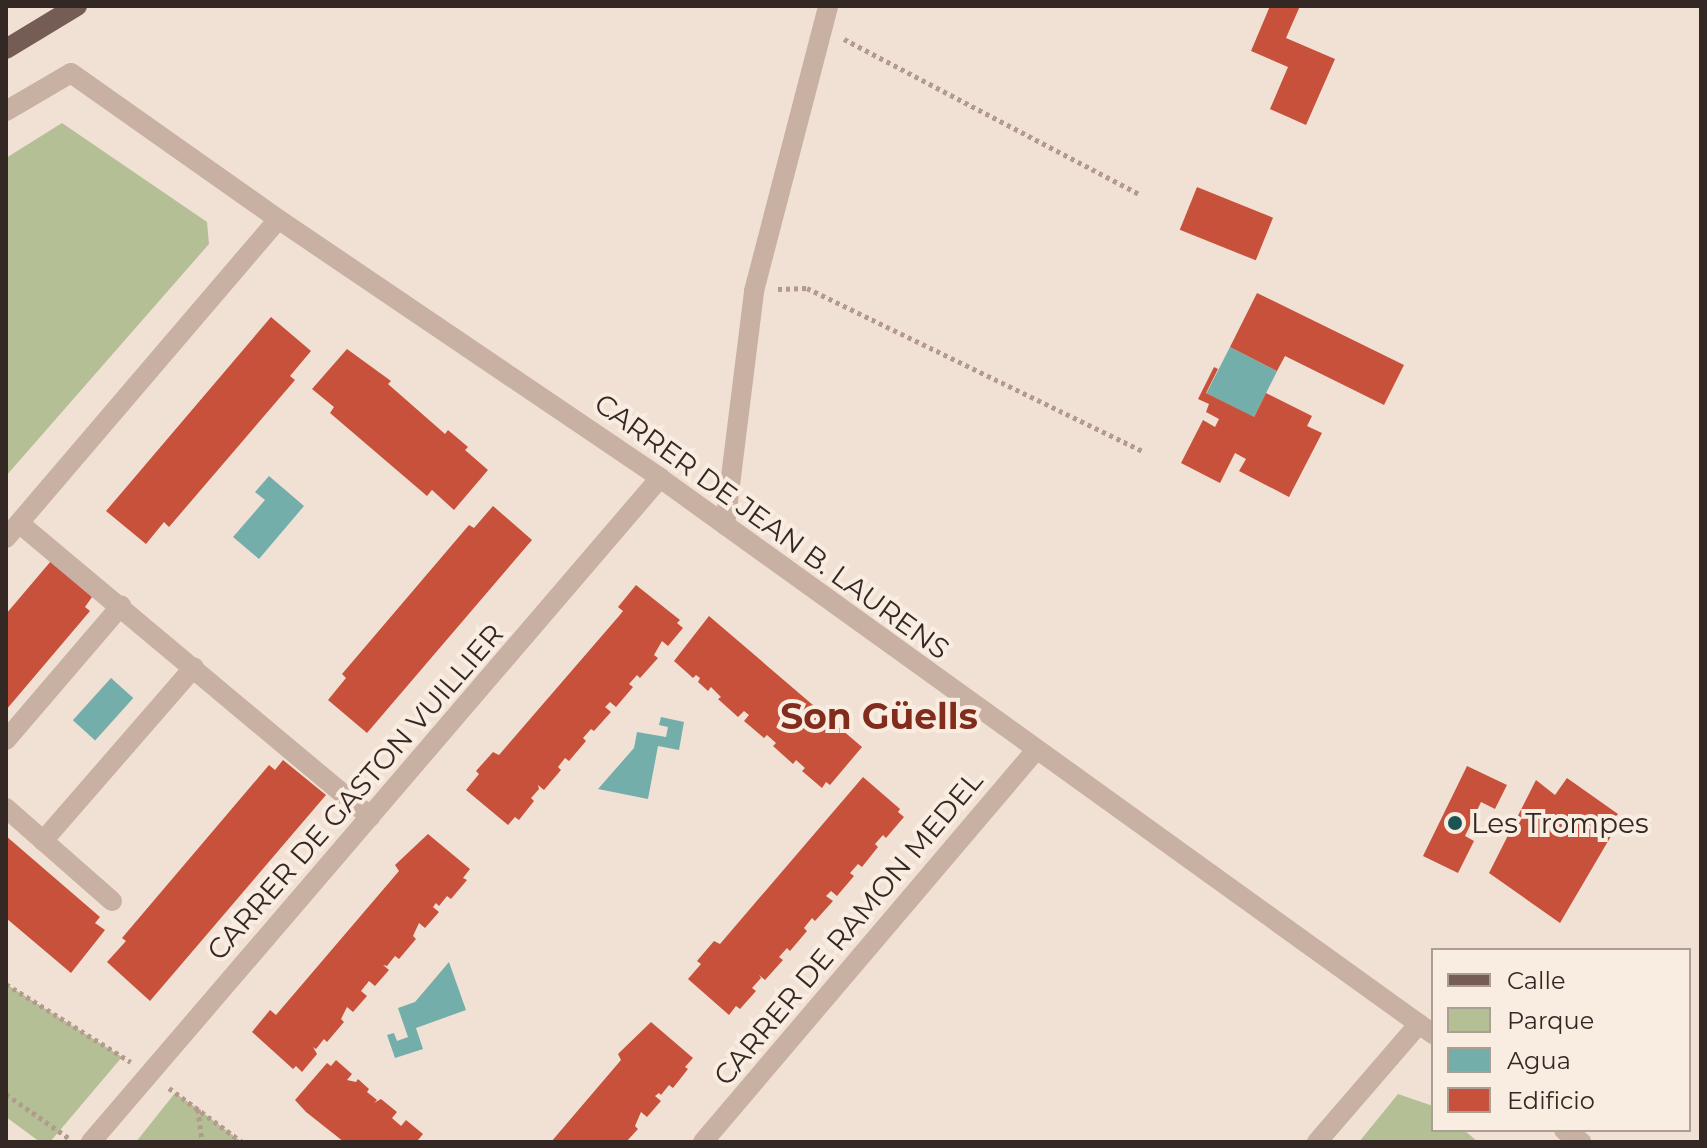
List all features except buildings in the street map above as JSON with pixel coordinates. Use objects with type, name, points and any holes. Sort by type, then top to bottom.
[{"type":"main road","points":[[6,49],[77,6]]},
{"type":"street","points":[[725,525],[754,291],[828,6]]},
{"type":"street","name":"CARRER DE JEAN B. LAURENS","points":[[6,111],[71,73],[278,219],[660,478],[1426,1029]]},
{"type":"street","points":[[278,219],[12,530],[121,606],[370,817]]},
{"type":"street","name":"CARRER DE GASTON VUILLIER","points":[[91,1142],[660,478]]},
{"type":"street","points":[[6,740],[121,606]]},
{"type":"street","points":[[43,841],[194,667]]},
{"type":"street","name":"CARRER DE RAMON MEDEL","points":[[703,1142],[1036,750]]},
{"type":"street","points":[[6,808],[112,901]]},
{"type":"street","points":[[1317,1142],[1426,1029]]},
{"type":"path","points":[[822,28],[1141,195]]},
{"type":"path","points":[[754,291],[807,288],[1143,451]]},
{"type":"path","points":[[6,1094],[74,1142]]},
{"type":"path","points":[[198,1109],[202,1142]]},
{"type":"green space","points":[[62,123],[207,222],[209,244],[6,476],[6,158]]},
{"type":"green space","points":[[6,984],[122,1057],[50,1142],[40,1142],[6,1117]]},
{"type":"green space","points":[[175,1093],[198,1109],[242,1142],[136,1142]]},
{"type":"green space","points":[[1398,1094],[1431,1105],[1431,1132],[1466,1132],[1478,1142],[1359,1142]]},
{"type":"water","points":[[1230,347],[1277,371],[1254,417],[1206,393]]},
{"type":"water","points":[[269,476],[304,506],[259,559],[233,537],[265,500],[255,492]]},
{"type":"water","points":[[111,678],[133,698],[95,740],[73,720]]},
{"type":"water","points":[[661,717],[684,722],[679,750],[658,746],[648,799],[598,789],[634,748],[637,732],[666,737],[668,727],[659,725]]},
{"type":"water","points":[[449,962],[466,1010],[416,1028],[423,1049],[395,1058],[387,1035],[394,1033],[397,1041],[408,1037],[398,1008],[415,1002]]},
{"type":"place","name":"Les Trompes","points":[[1455,823]]},
{"type":"district","name":"Son Güells","points":[[879,717]]}]
